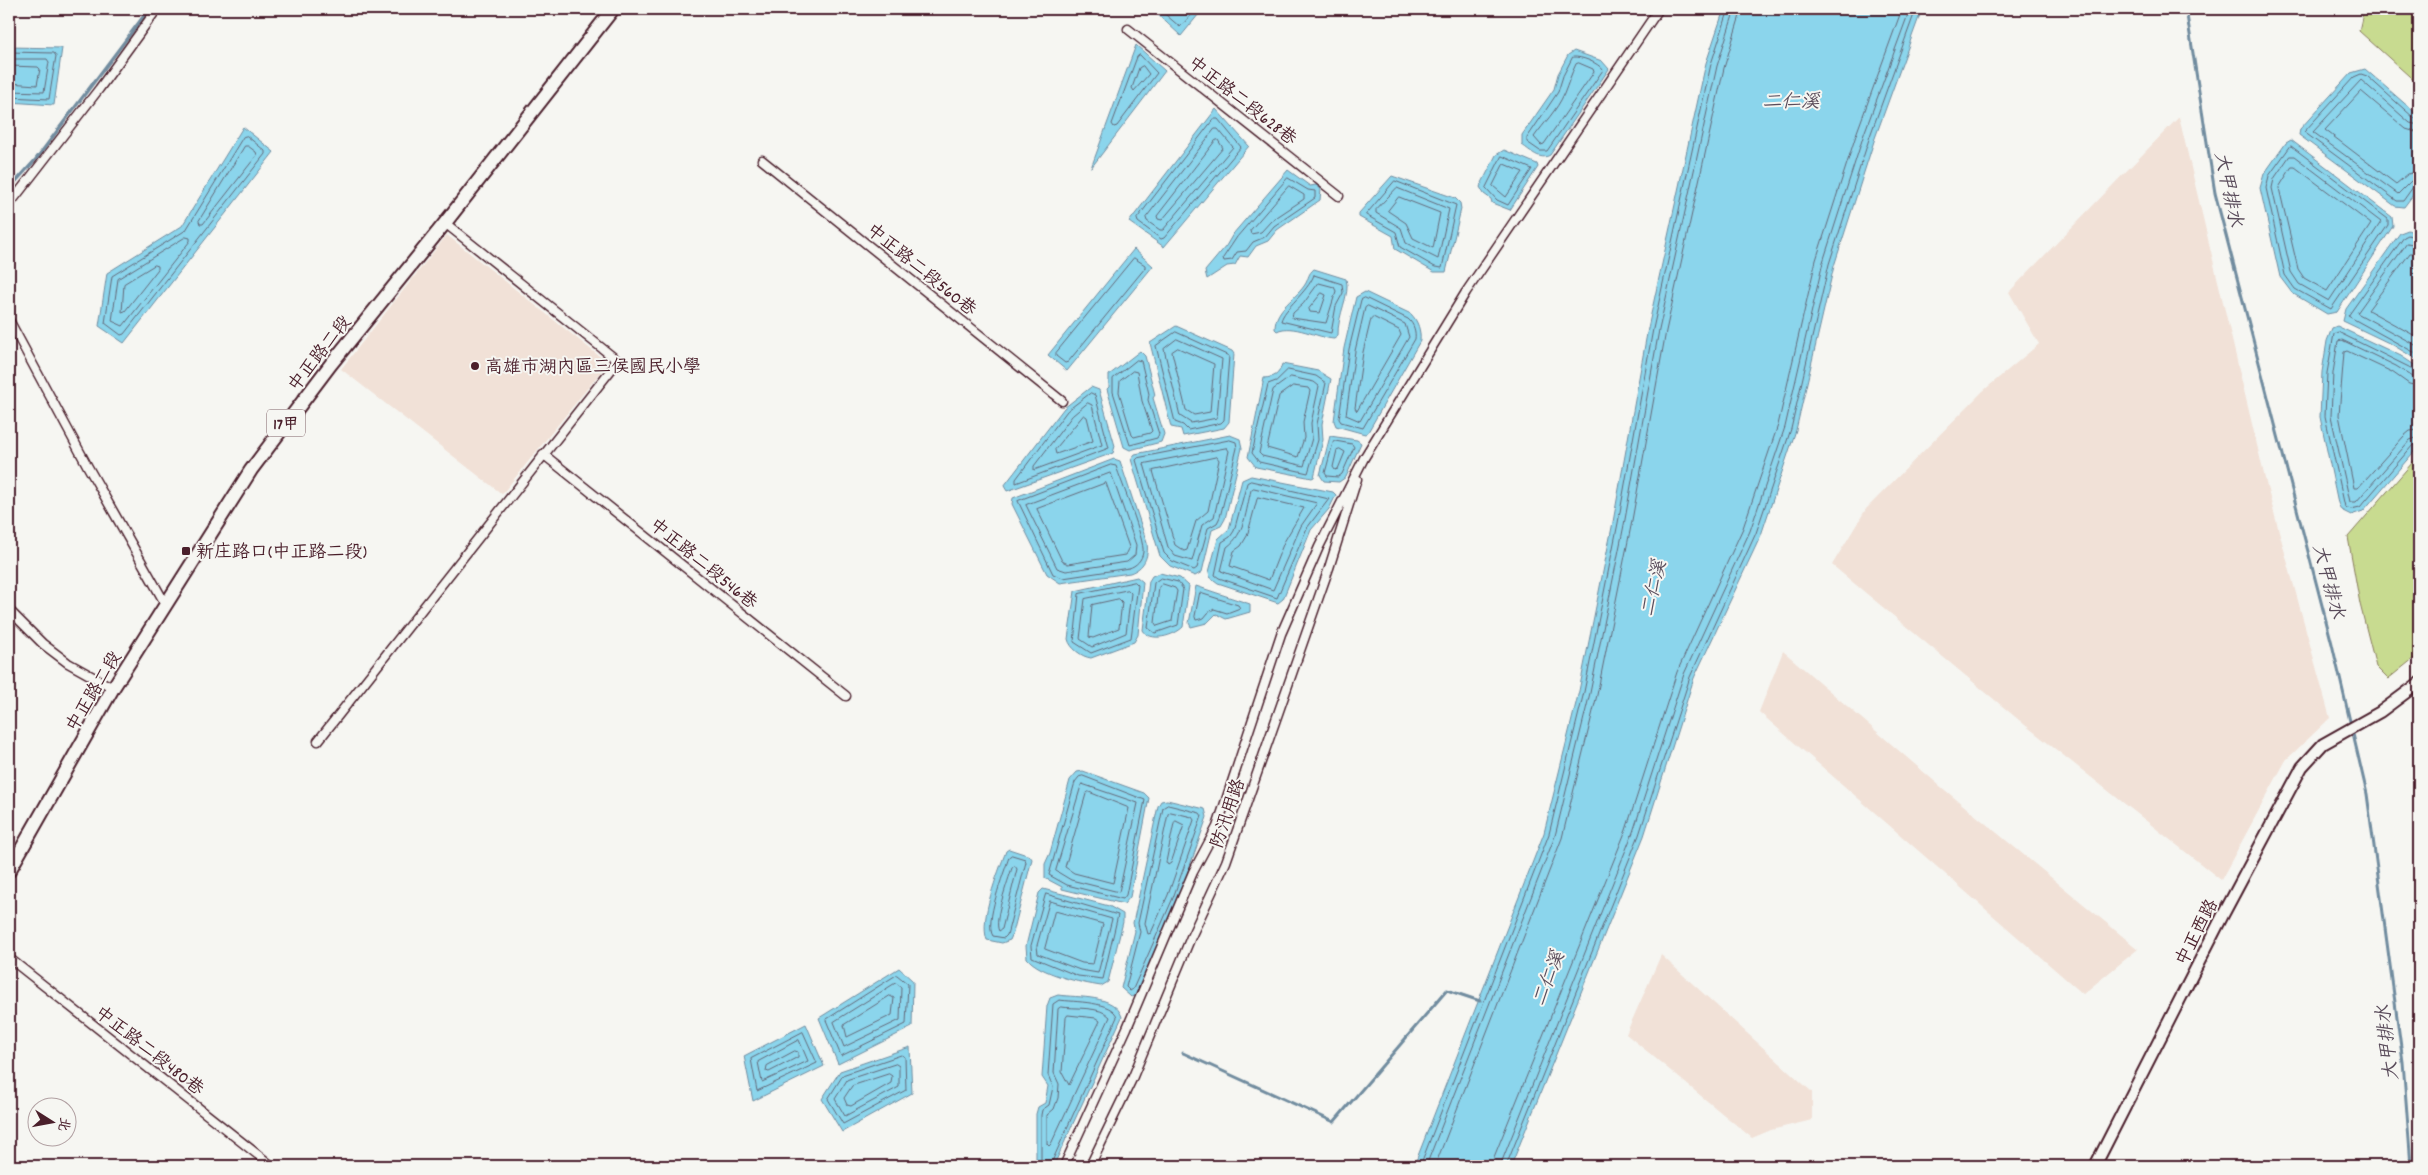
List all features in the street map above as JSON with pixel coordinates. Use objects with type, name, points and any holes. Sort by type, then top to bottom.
[{"type":"main road","name":"中正路二段","points":[[9,871],[113,688],[251,470],[331,364],[445,223],[613,9]]},
{"type":"street","points":[[9,205],[99,89],[157,9]]},
{"type":"street","points":[[1064,1166],[1135,1010],[1193,872],[1217,826],[1281,634],[1319,547],[1364,458],[1466,292],[1659,9]]},
{"type":"street","name":"中正路二段628巷","points":[[1128,29],[1339,196]]},
{"type":"street","name":"中正路二段560巷","points":[[762,160],[1062,400]]},
{"type":"street","points":[[318,741],[543,454],[618,362],[445,223]]},
{"type":"street","points":[[9,320],[88,467],[166,605]]},
{"type":"street","name":"中正路二段546巷","points":[[543,454],[846,696]]},
{"type":"street","name":"防汛用路","points":[[1090,1166],[1132,1078],[1191,937],[1226,862],[1326,577],[1364,458]]},
{"type":"street","points":[[9,610],[43,644],[68,663],[113,688]]},
{"type":"street","name":"中正西路","points":[[2095,1166],[2294,779],[2316,750],[2346,730],[2380,712],[2419,682]]},
{"type":"street","name":"中正路二段480巷","points":[[9,958],[272,1166]]},
{"type":"shaded area","points":[[2179,117],[2267,487],[2330,718],[2286,760],[2221,880],[2025,725],[1832,565],[1866,509],[1983,391],[2039,344],[2009,292]]},
{"type":"shaded area","name":"高雄市湖內區三侯國民小學","points":[[447,235],[608,363],[502,494],[341,369]]},
{"type":"shaded area","points":[[1783,651],[1940,786],[2138,949],[2083,994],[1759,712]]},
{"type":"shaded area","points":[[1661,955],[1812,1092],[1812,1120],[1771,1130],[1752,1138],[1626,1034]]},
{"type":"green space","points":[[2364,9],[2419,9],[2419,85],[2359,31]]},
{"type":"green space","points":[[2419,455],[2419,654],[2388,679],[2376,667],[2360,604],[2348,537]]},
{"type":"water","points":[[1152,9],[1203,9],[1181,36]]},
{"type":"water","name":"二仁溪","points":[[1724,9],[1922,9],[1875,138],[1834,266],[1796,430],[1761,535],[1694,678],[1644,836],[1511,1166],[1414,1166],[1544,833],[1579,691],[1613,522],[1648,328],[1706,63]]},
{"type":"water","points":[[1136,45],[1165,71],[1091,168]]},
{"type":"water","points":[[9,47],[62,48],[54,105],[9,102]]},
{"type":"water","points":[[1574,51],[1602,61],[1609,69],[1550,155],[1546,157],[1539,156],[1522,145],[1522,135],[1554,89],[1558,74],[1568,55]]},
{"type":"water","points":[[2365,69],[2419,116],[2419,187],[2404,207],[2395,206],[2299,135],[2300,129],[2351,73]]},
{"type":"water","points":[[1216,109],[1249,146],[1164,247],[1129,222]]},
{"type":"water","points":[[243,127],[274,152],[124,343],[99,326],[107,273],[182,226]]},
{"type":"water","points":[[2291,140],[2392,217],[2393,226],[2337,312],[2327,314],[2292,293],[2280,277],[2260,188],[2264,174],[2286,143]]},
{"type":"water","points":[[1504,150],[1537,164],[1538,167],[1510,210],[1492,203],[1491,199],[1484,194],[1480,187],[1496,155]]},
{"type":"water","points":[[1288,170],[1310,186],[1316,185],[1321,189],[1320,200],[1277,230],[1268,241],[1256,246],[1248,257],[1240,256],[1235,265],[1227,266],[1207,279],[1205,271],[1226,246],[1233,234]]},
{"type":"water","points":[[1392,176],[1455,198],[1460,203],[1461,209],[1446,272],[1434,272],[1395,249],[1393,236],[1359,217],[1359,213]]},
{"type":"water","points":[[2408,230],[2419,235],[2419,361],[2393,345],[2343,321],[2346,309],[2400,233]]},
{"type":"water","points":[[1134,249],[1153,266],[1067,371],[1048,355]]},
{"type":"water","points":[[1314,269],[1346,279],[1347,291],[1338,328],[1338,336],[1334,339],[1297,330],[1283,329],[1277,331],[1275,329],[1278,315],[1302,289]]},
{"type":"water","points":[[1365,292],[1411,314],[1417,323],[1420,341],[1368,432],[1365,434],[1336,426],[1334,421],[1344,348],[1356,297]]},
{"type":"water","points":[[1176,326],[1232,351],[1234,354],[1229,422],[1224,428],[1183,436],[1181,429],[1171,427],[1150,343]]},
{"type":"water","points":[[2337,326],[2401,356],[2419,368],[2419,446],[2363,511],[2351,515],[2341,510],[2338,503],[2320,417],[2322,372],[2327,341],[2332,328]]},
{"type":"water","points":[[1140,351],[1145,356],[1155,395],[1153,398],[1164,434],[1161,442],[1130,450],[1124,447],[1107,389],[1109,387],[1109,375]]},
{"type":"water","points":[[1282,364],[1318,371],[1331,379],[1322,424],[1323,440],[1314,477],[1312,478],[1256,467],[1248,457],[1264,378],[1276,375]]},
{"type":"water","points":[[1091,387],[1099,390],[1115,446],[1113,453],[1007,491],[1004,486],[1064,408]]},
{"type":"water","points":[[1230,435],[1240,439],[1242,448],[1225,519],[1221,526],[1212,530],[1202,572],[1195,576],[1170,566],[1160,556],[1131,459],[1135,454]]},
{"type":"water","points":[[1330,436],[1357,440],[1361,443],[1346,477],[1339,482],[1324,481],[1320,475]]},
{"type":"water","points":[[1114,459],[1120,461],[1147,543],[1145,561],[1139,568],[1130,573],[1060,583],[1047,574],[1012,504],[1013,498]]},
{"type":"water","points":[[1251,476],[1333,492],[1336,495],[1329,509],[1311,530],[1283,599],[1278,603],[1218,583],[1210,577],[1209,572],[1218,539],[1229,529],[1242,480]]},
{"type":"water","points":[[1160,573],[1180,578],[1189,586],[1183,627],[1174,633],[1156,637],[1146,634],[1143,630],[1149,581],[1152,576]]},
{"type":"water","points":[[1137,577],[1143,582],[1138,635],[1134,642],[1091,658],[1077,652],[1071,646],[1068,639],[1075,591]]},
{"type":"water","points":[[1196,586],[1250,604],[1250,612],[1226,619],[1216,614],[1207,623],[1191,627],[1189,623]]},
{"type":"water","points":[[1083,771],[1144,793],[1149,798],[1130,897],[1124,904],[1062,889],[1062,887],[1045,878],[1045,864],[1050,853],[1070,780],[1077,772]]},
{"type":"water","points":[[1167,800],[1205,809],[1207,817],[1178,900],[1135,996],[1131,997],[1121,988],[1135,931],[1133,923],[1158,806],[1161,801]]},
{"type":"water","points":[[1009,849],[1030,856],[1032,859],[1013,933],[1010,940],[1002,943],[987,940],[985,920],[994,883],[1006,851]]},
{"type":"water","points":[[1043,889],[1109,906],[1123,914],[1123,922],[1108,982],[1101,986],[1061,977],[1041,969],[1027,958],[1026,946],[1039,893]]},
{"type":"water","points":[[899,968],[913,981],[912,1027],[838,1064],[819,1018]]},
{"type":"water","points":[[1058,995],[1085,997],[1104,1001],[1112,1004],[1122,1017],[1054,1165],[1036,1166],[1036,1114],[1038,1107],[1045,1103],[1048,1086],[1042,1077],[1047,1006],[1050,998]]},
{"type":"water","points":[[806,1024],[824,1066],[753,1101],[744,1056]]},
{"type":"water","points":[[910,1047],[912,1093],[842,1132],[822,1099],[840,1071]]},
{"type":"waterway","points":[[9,189],[36,159],[149,9]]},
{"type":"waterway","name":"大甲排水","points":[[2186,9],[2215,193],[2332,644],[2367,794],[2403,1062],[2411,1166]]},
{"type":"waterway","points":[[1183,1053],[1334,1122],[1447,990],[1480,1001]]},
{"type":"place","name":"高雄市湖內區三侯國民小學","points":[[475,366]]},
{"type":"place","name":"新庄路口(中正路二段)","points":[[186,551]]}]
